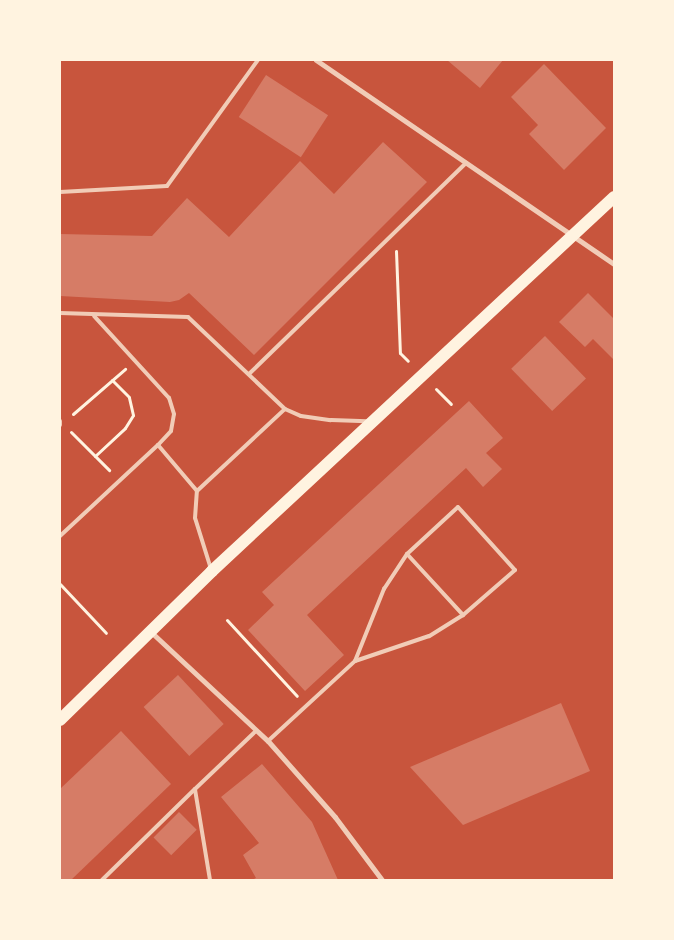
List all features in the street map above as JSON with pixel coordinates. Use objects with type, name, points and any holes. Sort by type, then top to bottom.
[{"type":"main road","points":[[60,720],[212,570],[614,197]]},
{"type":"street","points":[[316,60],[614,264]]},
{"type":"street","points":[[151,632],[268,741],[335,817],[382,880]]},
{"type":"lane","points":[[60,192],[167,186],[258,60]]},
{"type":"lane","points":[[250,374],[466,163]]},
{"type":"lane","points":[[60,313],[94,316],[188,317],[285,409],[301,416],[331,420],[372,421]]},
{"type":"lane","points":[[60,536],[158,445],[171,431],[174,414],[170,398],[94,316]]},
{"type":"lane","points":[[212,570],[195,518],[197,491],[285,409]]},
{"type":"lane","points":[[158,445],[197,491]]},
{"type":"lane","points":[[268,741],[355,661],[430,636],[463,615],[515,570],[458,507],[406,554],[384,589],[355,661]]},
{"type":"lane","points":[[406,554],[463,615]]},
{"type":"lane","points":[[102,880],[256,730]]},
{"type":"lane","points":[[195,789],[210,880]]},
{"type":"path","points":[[396,232],[400,353]]},
{"type":"path","points":[[112,380],[129,397],[133,415],[125,428],[95,456],[61,423],[135,360]]},
{"type":"path","points":[[60,584],[106,633]]},
{"type":"path","points":[[227,620],[306,706]]},
{"type":"building","points":[[447,60],[503,60],[480,88]]},
{"type":"building","points":[[544,64],[606,128],[564,170],[529,134],[538,125],[511,97]]},
{"type":"building","points":[[266,75],[328,115],[301,157],[239,117]]},
{"type":"building","points":[[383,142],[427,182],[254,355],[189,293],[179,300],[170,302],[60,296],[60,234],[152,236],[187,198],[229,237],[300,161],[334,194]]},
{"type":"building","points":[[588,293],[614,319],[614,360],[593,339],[585,347],[559,322]]},
{"type":"building","points":[[545,336],[586,378],[552,411],[511,369]]},
{"type":"building","points":[[469,401],[503,438],[486,453],[502,469],[483,487],[466,468],[307,615],[344,655],[305,691],[248,630],[274,605],[262,592]]},
{"type":"building","points":[[178,675],[224,724],[189,756],[144,707]]},
{"type":"building","points":[[561,703],[590,771],[463,825],[410,767]]},
{"type":"building","points":[[121,731],[171,784],[71,880],[60,880],[60,789]]},
{"type":"building","points":[[262,764],[312,822],[338,880],[252,880],[256,878],[243,855],[259,843],[221,797]]},
{"type":"building","points":[[179,812],[197,830],[171,855],[154,837]]}]
